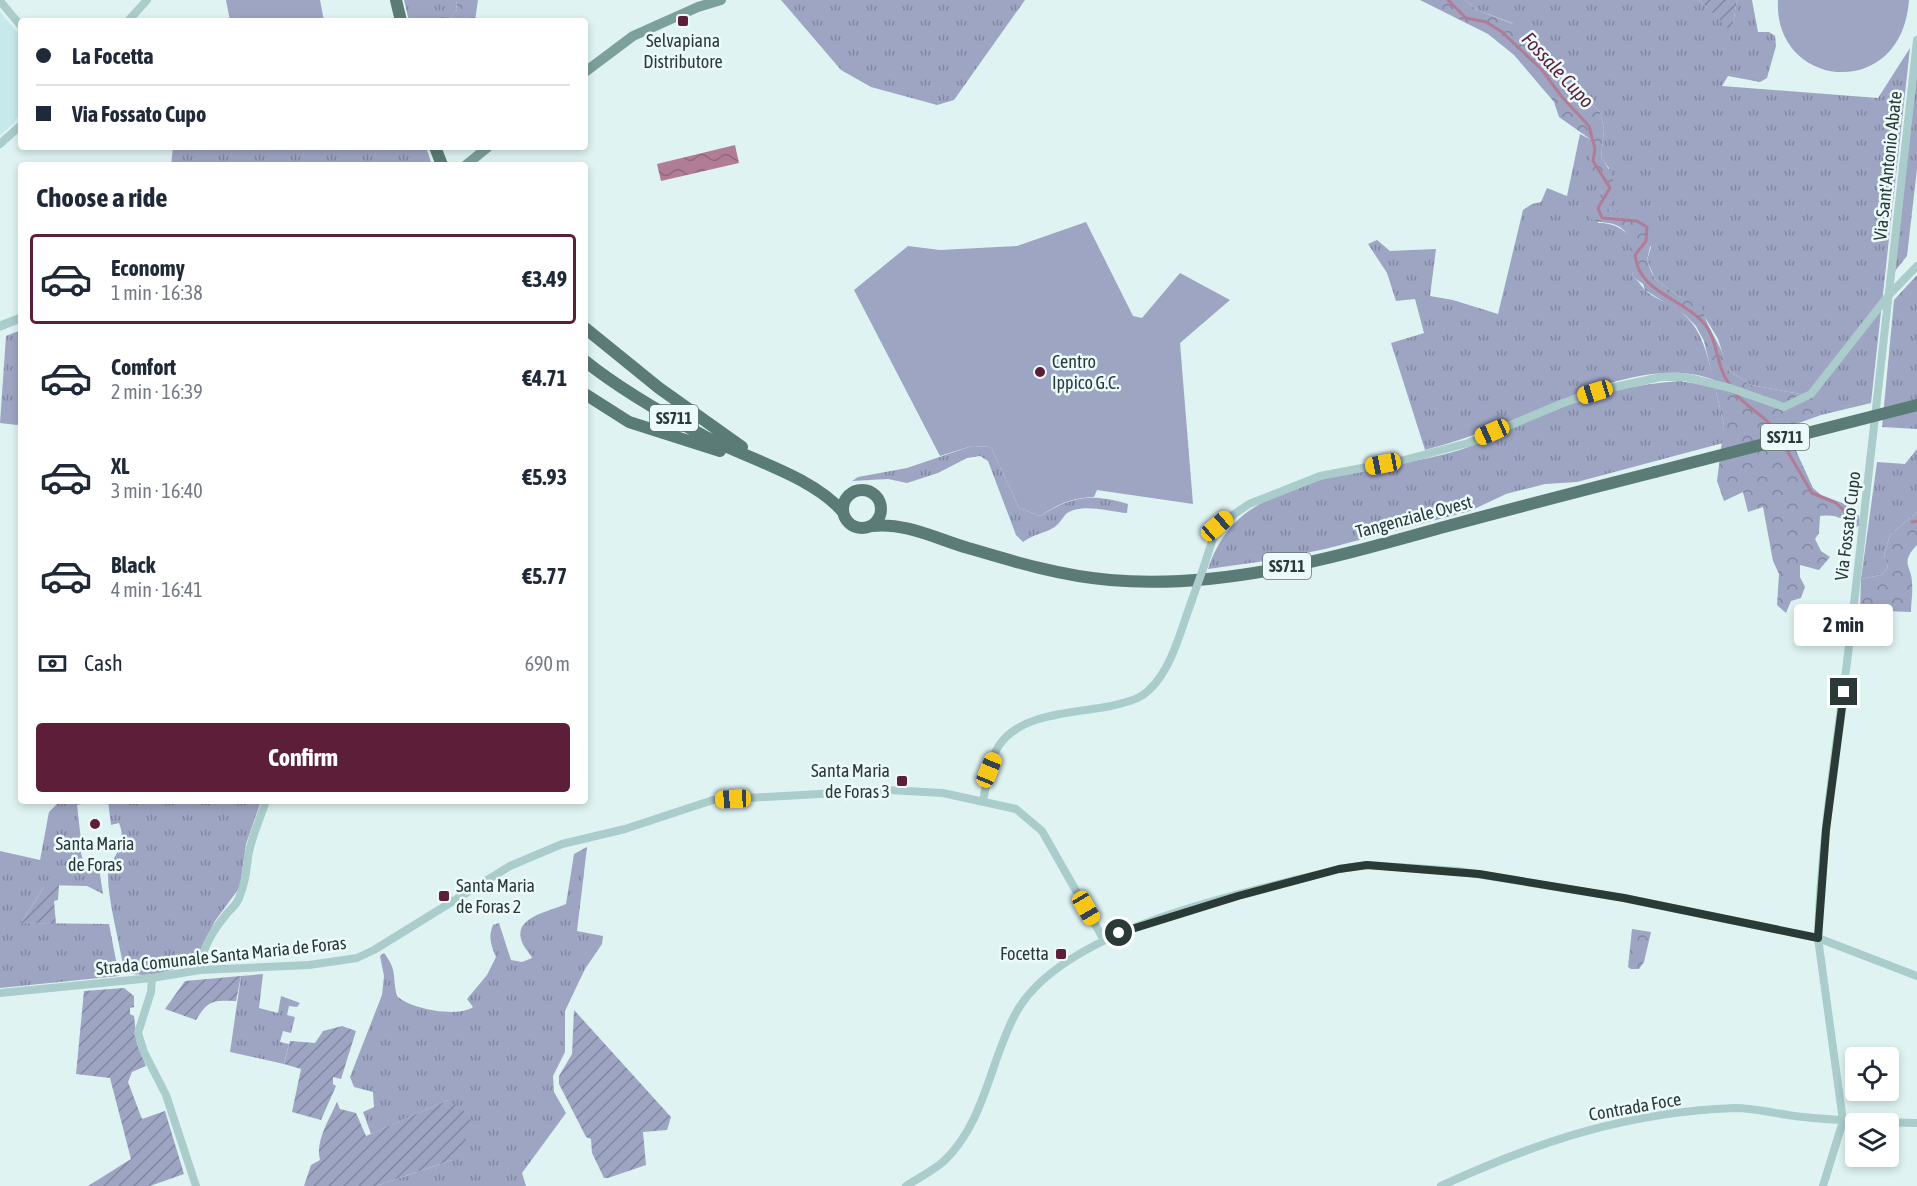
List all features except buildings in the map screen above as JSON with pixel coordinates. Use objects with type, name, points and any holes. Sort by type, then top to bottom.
[{"type":"main road","points":[[396,0],[400,18]]},
{"type":"main road","points":[[588,70],[633,36],[698,7],[721,0]]},
{"type":"main road","points":[[470,162],[484,150]]},
{"type":"main road","points":[[588,330],[659,388],[764,464]]},
{"type":"main road","name":"SS711","points":[[588,364],[706,437],[813,488],[843,512]]},
{"type":"main road","points":[[588,396],[608,412],[629,422],[764,464]]},
{"type":"main road","name":"Tangenziale Ovest","points":[[872,526],[884,525],[915,530],[1032,567],[1110,580],[1187,581],[1265,571],[1355,552],[1917,405]]},
{"type":"main road","name":"SS711","points":[[813,488],[852,492]]},
{"type":"main road","points":[[863,489],[873,492],[882,506],[880,518],[872,526],[854,526],[843,512],[845,501],[852,492],[863,489]]},
{"type":"main road","name":"Tangenziale Ovest","points":[[882,506],[915,530]]},
{"type":"street","points":[[131,18],[147,0]]},
{"type":"street","points":[[0,2],[18,23]]},
{"type":"street","name":"Via Sant'Antonio Abate","points":[[1888,296],[1917,40]]},
{"type":"street","points":[[0,144],[18,128]]},
{"type":"street","points":[[983,801],[994,756],[1001,743],[1015,730],[1060,715],[1136,700],[1158,681],[1204,566],[1217,526],[1249,504],[1320,476],[1404,460],[1468,443],[1563,403],[1610,387],[1661,378],[1685,377],[1730,388],[1784,407],[1799,402],[1811,394],[1888,296],[1917,266]]},
{"type":"street","name":"Via Fossato Cupo","points":[[1843,1121],[1818,938],[1826,830],[1848,659],[1888,296]]},
{"type":"street","points":[[0,326],[18,319]]},
{"type":"street","name":"Strada Comunale Santa Maria de Foras","points":[[0,993],[152,978],[200,970],[309,965],[357,958],[374,950],[510,866],[562,844],[625,829],[713,800],[888,790],[943,793],[1016,809],[1042,831],[1104,940]]},
{"type":"street","points":[[200,970],[201,957],[206,945],[225,915],[237,902],[243,888],[248,872],[248,857],[265,804]]},
{"type":"street","points":[[906,1186],[943,1161],[969,1130],[1018,1010],[1044,978],[1067,960],[1135,926],[1339,869],[1367,865],[1458,871],[1624,898],[1818,938],[1917,976]]},
{"type":"street","points":[[152,978],[151,992],[138,1033],[144,1052],[166,1095],[196,1186]]},
{"type":"street","name":"Contrada Foce","points":[[1442,1186],[1509,1155],[1589,1129],[1672,1114],[1738,1108],[1843,1121],[1917,1123]]},
{"type":"street","points":[[1823,1186],[1843,1121]]},
{"type":"green space","points":[[226,0],[320,0],[323,18],[229,18]]},
{"type":"green space","points":[[404,0],[456,0],[457,10],[450,18],[420,12],[420,18],[408,18]]},
{"type":"green space","points":[[456,0],[478,0],[475,18],[450,18],[457,10]]},
{"type":"green space","points":[[781,0],[1025,0],[954,100],[937,105],[871,87],[841,70]]},
{"type":"green space","points":[[1420,0],[1465,0],[1477,10],[1516,25],[1530,48],[1567,73],[1584,97],[1600,112],[1604,129],[1601,158],[1612,176],[1614,189],[1608,209],[1645,216],[1654,230],[1647,260],[1655,279],[1684,300],[1692,300],[1702,306],[1706,321],[1723,353],[1728,370],[1751,385],[1800,394],[1820,407],[1821,415],[1793,425],[1788,433],[1813,488],[1821,495],[1845,504],[1859,516],[1860,525],[1855,528],[1839,518],[1820,516],[1819,533],[1815,539],[1821,551],[1830,557],[1819,570],[1800,565],[1800,577],[1805,587],[1801,598],[1791,601],[1786,613],[1777,605],[1779,574],[1773,561],[1763,507],[1748,512],[1743,492],[1724,501],[1717,481],[1724,425],[1704,341],[1696,326],[1685,315],[1645,290],[1643,284],[1633,277],[1632,248],[1624,231],[1615,224],[1591,219],[1590,211],[1602,193],[1590,163],[1590,139],[1559,117],[1554,102],[1514,55],[1488,34]]},
{"type":"green space","points":[[1465,0],[1699,0],[1729,28],[1733,24],[1737,0],[1752,0],[1758,32],[1769,32],[1775,36],[1776,46],[1767,78],[1760,82],[1728,76],[1722,86],[1878,98],[1910,48],[1871,403],[1821,415],[1819,407],[1800,394],[1751,385],[1728,370],[1718,339],[1703,314],[1655,279],[1647,260],[1651,247],[1624,213],[1608,209],[1609,168],[1601,158],[1604,129],[1600,112],[1584,97],[1567,73],[1530,48],[1512,23],[1477,10]]},
{"type":"green space","points":[[1699,0],[1737,0],[1733,24],[1729,29]]},
{"type":"green space","points":[[1778,0],[1909,0],[1901,33],[1885,56],[1863,69],[1839,72],[1815,66],[1795,52],[1782,30]]},
{"type":"green space","points":[[420,11],[440,13],[446,18],[420,18]]},
{"type":"green space","points":[[1917,68],[1917,169],[1907,256],[1895,271]]},
{"type":"green space","points":[[1580,134],[1590,139],[1602,194],[1598,223],[1615,226],[1630,237],[1634,248],[1633,277],[1648,293],[1674,307],[1691,322],[1702,339],[1714,380],[1690,374],[1663,373],[1635,377],[1579,393],[1484,431],[1425,450],[1391,343],[1424,333],[1415,299],[1396,301],[1387,273],[1368,244],[1377,240],[1390,251],[1436,249],[1430,296],[1453,300],[1498,314],[1523,210],[1532,204],[1541,202],[1547,188],[1567,196]]},
{"type":"green space","points":[[173,150],[427,150],[431,162],[184,162],[171,162]]},
{"type":"green space","name":"Centro Ippico G.C.","points":[[1086,222],[1133,316],[1142,318],[1180,273],[1230,300],[1180,343],[1193,504],[1097,490],[1094,497],[1066,502],[1040,516],[1019,508],[991,447],[972,446],[940,456],[854,290],[908,246],[940,250],[1017,246]]},
{"type":"green space","points":[[1917,275],[1917,429],[1882,427],[1894,300]]},
{"type":"green space","points":[[18,331],[17,425],[0,423],[6,336]]},
{"type":"green space","points":[[1680,381],[1715,387],[1724,425],[1723,443],[1577,482],[1545,484],[1506,494],[1470,511],[1325,549],[1272,560],[1208,569],[1217,547],[1237,521],[1254,507],[1288,490],[1338,475],[1439,456],[1463,449],[1537,417],[1596,396],[1629,388]]},
{"type":"green space","points":[[972,446],[991,447],[1019,508],[1040,516],[1062,504],[1082,498],[1104,498],[1128,504],[1127,513],[1088,508],[1072,510],[1055,527],[1023,542],[1016,535],[988,461],[980,456],[967,458],[938,473],[907,483],[888,479],[852,481],[858,477],[907,468]]},
{"type":"green space","points":[[1917,449],[1917,512],[1890,535],[1884,555],[1888,567],[1881,575],[1861,579],[1877,462],[1905,464]]},
{"type":"green space","points":[[1917,512],[1917,545],[1908,561],[1912,583],[1911,612],[1860,610],[1861,579],[1881,575],[1888,567],[1884,555],[1890,535]]},
{"type":"green space","points":[[57,804],[82,804],[77,805],[81,840],[78,842],[86,872],[99,868],[103,894],[87,886],[45,885],[21,923],[109,924],[119,976],[0,988],[0,851],[40,860],[49,812]]},
{"type":"green space","points":[[108,804],[260,804],[246,844],[240,887],[215,921],[194,963],[149,975],[124,970],[108,876],[122,839],[119,823],[111,825]]},
{"type":"green space","points":[[587,847],[577,931],[603,936],[602,944],[585,969],[565,1011],[565,1052],[553,1076],[554,1092],[566,1113],[522,1173],[526,1186],[376,1186],[452,1160],[448,1100],[371,1134],[363,1112],[374,1107],[373,1092],[354,1087],[350,1077],[382,995],[384,976],[380,956],[384,953],[391,965],[397,996],[403,1001],[423,1008],[446,1012],[457,1012],[473,1007],[467,999],[487,975],[496,957],[491,941],[493,925],[499,923],[511,960],[522,962],[532,958],[522,942],[520,934],[522,927],[534,917],[566,904],[574,854]]},
{"type":"green space","points":[[45,885],[59,885],[58,900],[54,901],[56,924],[21,923]]},
{"type":"green space","points":[[1632,929],[1651,932],[1644,962],[1639,969],[1628,967]]},
{"type":"green space","points":[[263,974],[259,1008],[278,1013],[281,996],[300,1003],[297,1007],[289,1006],[287,1015],[295,1017],[291,1033],[283,1031],[280,1042],[289,1044],[284,1064],[230,1052],[241,976]]},
{"type":"green space","points":[[241,976],[236,1001],[216,1001],[204,1008],[196,1020],[165,1009],[185,981]]},
{"type":"green space","points":[[124,988],[134,996],[134,1007],[130,1008],[130,1014],[134,1016],[137,1044],[146,1066],[132,1072],[128,1082],[142,1119],[165,1111],[184,1174],[150,1186],[88,1186],[131,1159],[110,1078],[76,1074],[84,991]]},
{"type":"green space","points":[[574,1010],[671,1117],[667,1130],[643,1132],[646,1165],[608,1178],[604,1178],[592,1153],[591,1139],[586,1137],[559,1084],[559,1076],[572,1054]]},
{"type":"green space","points":[[342,1026],[356,1031],[341,1079],[333,1077],[333,1084],[336,1086],[321,1120],[292,1112],[301,1069],[284,1064],[290,1041],[315,1043],[323,1031]]},
{"type":"green space","points":[[448,1100],[471,1116],[464,1147],[452,1160],[376,1186],[304,1186],[311,1165],[320,1160],[321,1138],[337,1102],[340,1109],[356,1113],[366,1136]]},
{"type":"shaded area","points":[[0,12],[18,33],[18,116],[14,123],[0,135]]},
{"type":"water","points":[[735,145],[739,163],[661,181],[657,164]]},
{"type":"waterway","name":"Fossale Cupo","points":[[1448,0],[1466,18],[1486,22],[1502,32],[1542,70],[1562,97],[1589,126],[1595,149],[1593,161],[1610,188],[1598,208],[1602,218],[1637,221],[1647,227],[1646,241],[1635,255],[1638,267],[1652,286],[1702,321],[1711,336],[1725,378],[1730,385]]},
{"type":"waterway","name":"Fossale Cupo","points":[[1735,393],[1769,423],[1779,436]]},
{"type":"waterway","name":"Fossale Cupo","points":[[1782,442],[1812,493],[1836,503],[1853,519]]},
{"type":"waterway","name":"Fossale Cupo","points":[[1912,522],[1917,521]]},
{"type":"place","name":"Selvapiana Distributore","points":[[683,21]]},
{"type":"place","name":"Centro Ippico G.C.","points":[[1040,372]]},
{"type":"place","name":"Santa Maria de Foras 3","points":[[902,781]]},
{"type":"place","name":"Santa Maria de Foras","points":[[95,824]]},
{"type":"place","name":"Santa Maria de Foras 2","points":[[444,896]]},
{"type":"place","name":"Focetta","points":[[1061,954]]},
{"type":"route","points":[[1119,933],[1135,926],[1238,896],[1339,869],[1367,865],[1479,874],[1624,898],[1818,938],[1826,830],[1844,692]]}]
